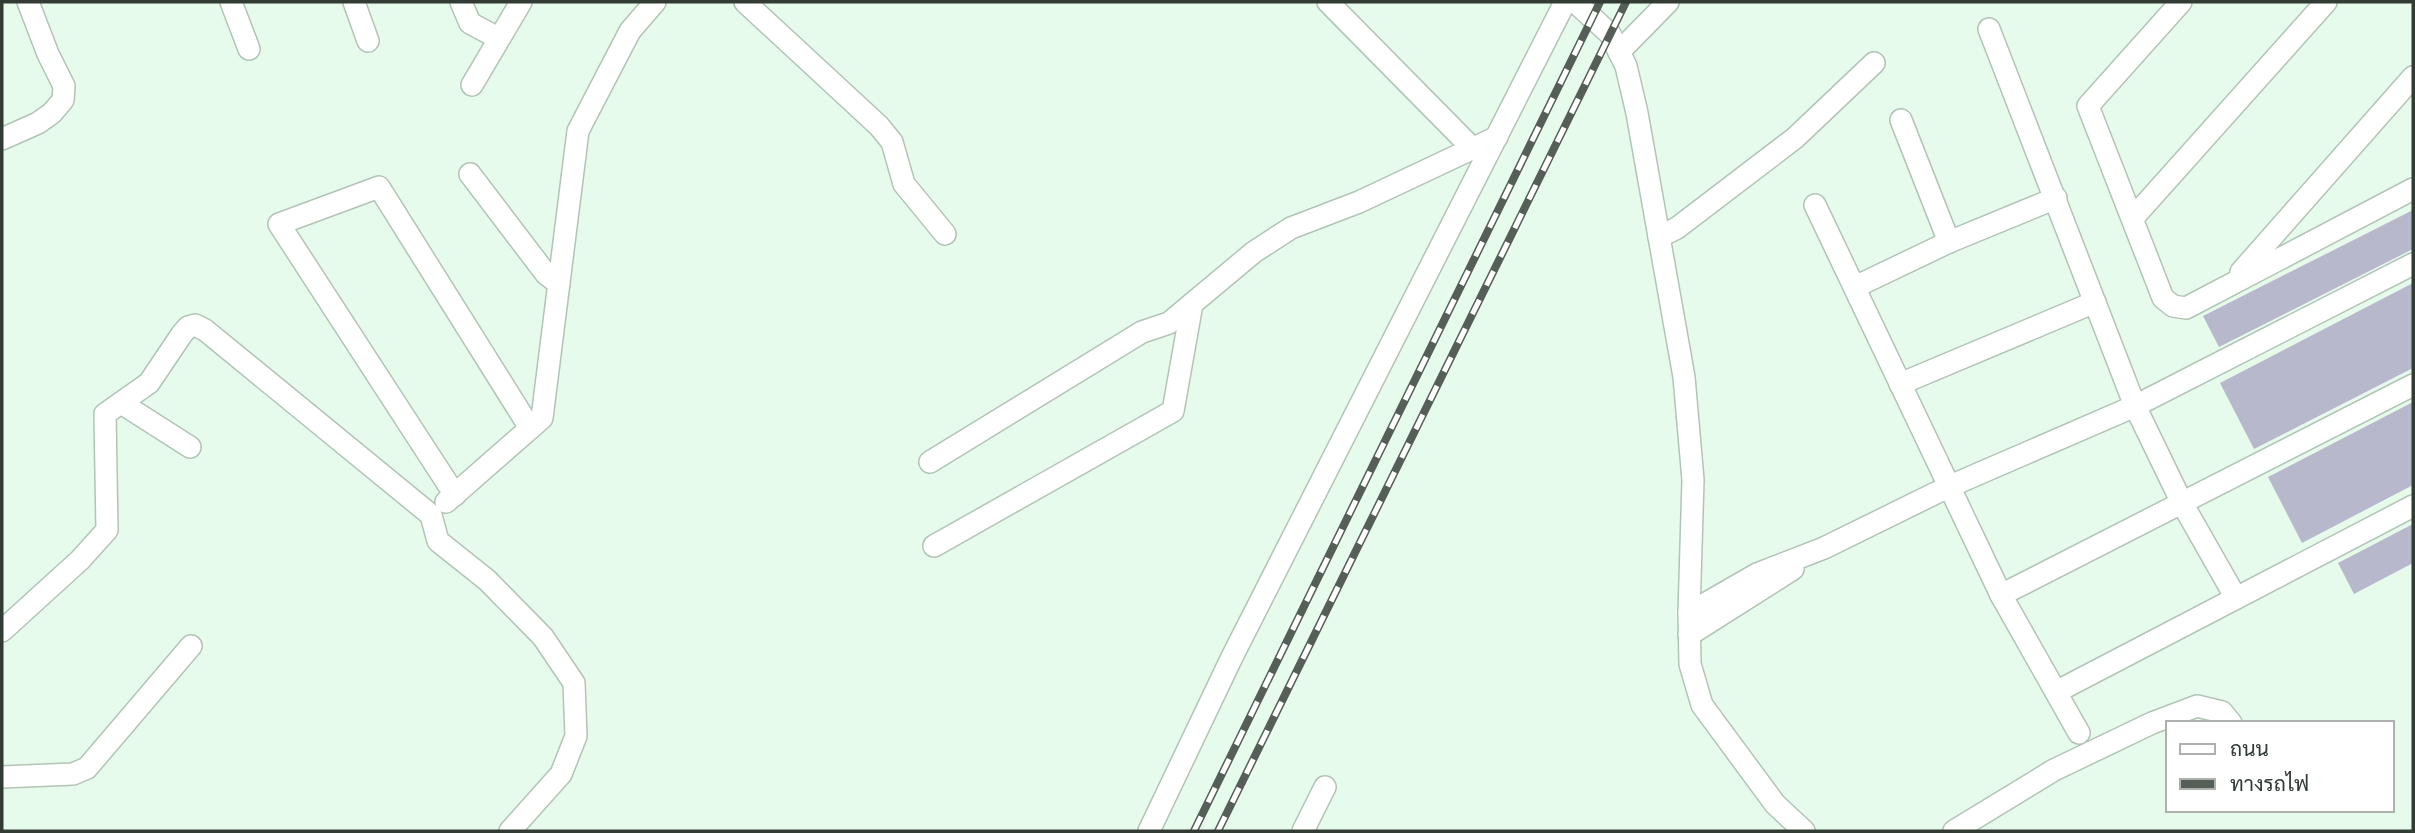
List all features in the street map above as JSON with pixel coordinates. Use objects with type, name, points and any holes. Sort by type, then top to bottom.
[{"type":"street","points":[[2,139],[38,123],[52,113],[63,100],[64,86],[48,54],[28,2]]},
{"type":"street","points":[[231,2],[249,49]]},
{"type":"street","points":[[354,2],[369,41]]},
{"type":"street","points":[[461,2],[470,23],[498,38]]},
{"type":"street","points":[[472,85],[521,2]]},
{"type":"street","points":[[431,515],[542,418],[578,131],[631,31],[655,2]]},
{"type":"street","points":[[745,2],[879,126],[892,142],[904,184],[945,234]]},
{"type":"street","points":[[1328,2],[1473,149]]},
{"type":"street","points":[[1149,831],[1232,657],[1565,2]]},
{"type":"street","points":[[1575,2],[1610,34],[1626,66],[1637,113],[1684,377],[1693,480],[1690,664],[1702,705],[1775,804],[1804,831]]},
{"type":"street","points":[[1619,52],[1668,2]]},
{"type":"street","points":[[2181,2],[2088,106],[2163,299],[2173,306],[2186,307],[2413,189]]},
{"type":"street","points":[[2133,218],[2326,2]]},
{"type":"street","points":[[1989,29],[2135,406],[2182,503],[2236,598]]},
{"type":"street","points":[[1659,237],[1677,228],[1795,138],[1874,63]]},
{"type":"street","points":[[2232,282],[2413,77]]},
{"type":"street","points":[[1901,120],[1949,242]]},
{"type":"street","points":[[930,462],[1131,338],[1169,323],[1254,252],[1291,228],[1359,202],[1497,137]]},
{"type":"street","points":[[470,174],[546,274],[559,284]]},
{"type":"street","points":[[454,495],[279,224],[379,187],[530,428]]},
{"type":"street","points":[[1855,287],[1949,242],[2056,198]]},
{"type":"street","points":[[1815,205],[2001,595],[2079,733]]},
{"type":"street","points":[[1689,612],[1756,574],[1824,548],[1948,487],[2135,406],[2413,264]]},
{"type":"street","points":[[1900,384],[2095,302]]},
{"type":"street","points":[[934,546],[1174,411],[1192,304]]},
{"type":"street","points":[[2,631],[80,561],[107,530],[105,414],[149,383],[181,334],[188,327],[195,326],[205,330],[431,515],[439,541],[487,580],[543,637],[574,683],[576,736],[561,774],[510,831]]},
{"type":"street","points":[[2001,595],[2413,385]]},
{"type":"street","points":[[121,403],[190,447]]},
{"type":"street","points":[[2056,692],[2413,506]]},
{"type":"street","points":[[1689,635],[1824,548]]},
{"type":"street","points":[[2,777],[73,774],[87,768],[191,646]]},
{"type":"street","points":[[1954,831],[2054,771],[2152,723],[2197,706],[2222,712],[2229,721]]},
{"type":"street","points":[[1303,831],[1325,787]]},
{"type":"building","points":[[2413,210],[2413,249],[2219,347],[2203,316]]},
{"type":"building","points":[[2413,283],[2413,368],[2254,449],[2220,383]]},
{"type":"building","points":[[2413,402],[2413,485],[2302,543],[2268,477]]},
{"type":"building","points":[[2413,524],[2413,563],[2354,594],[2338,563]]},
{"type":"railway","points":[[1194,831],[1600,2]]},
{"type":"railway","points":[[1218,831],[1626,2]]}]
